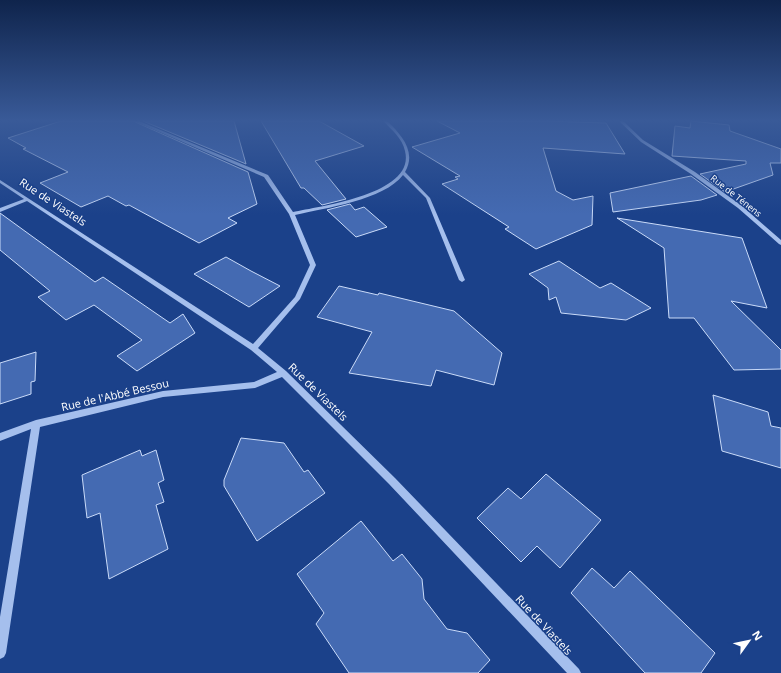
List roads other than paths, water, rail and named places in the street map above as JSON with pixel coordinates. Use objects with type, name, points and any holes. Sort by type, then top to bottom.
[{"type":"street","points":[[210,152],[266,176],[292,214],[313,265],[298,298],[254,348]]},
{"type":"street","points":[[292,214],[372,193],[392,185],[403,172],[408,161],[408,152]]},
{"type":"street","name":"Rue de Ténens","points":[[660,152],[693,173],[740,207],[781,243]]},
{"type":"street","points":[[403,172],[428,198],[462,280]]},
{"type":"street","name":"Rue de Viastels","points":[[0,181],[254,348],[283,373],[392,481],[575,673]]},
{"type":"street","points":[[0,210],[28,199]]},
{"type":"street","name":"Rue de l'Abbé Bessou","points":[[0,437],[36,424],[163,394],[254,385],[283,373]]},
{"type":"street","points":[[0,652],[36,424]]}]
